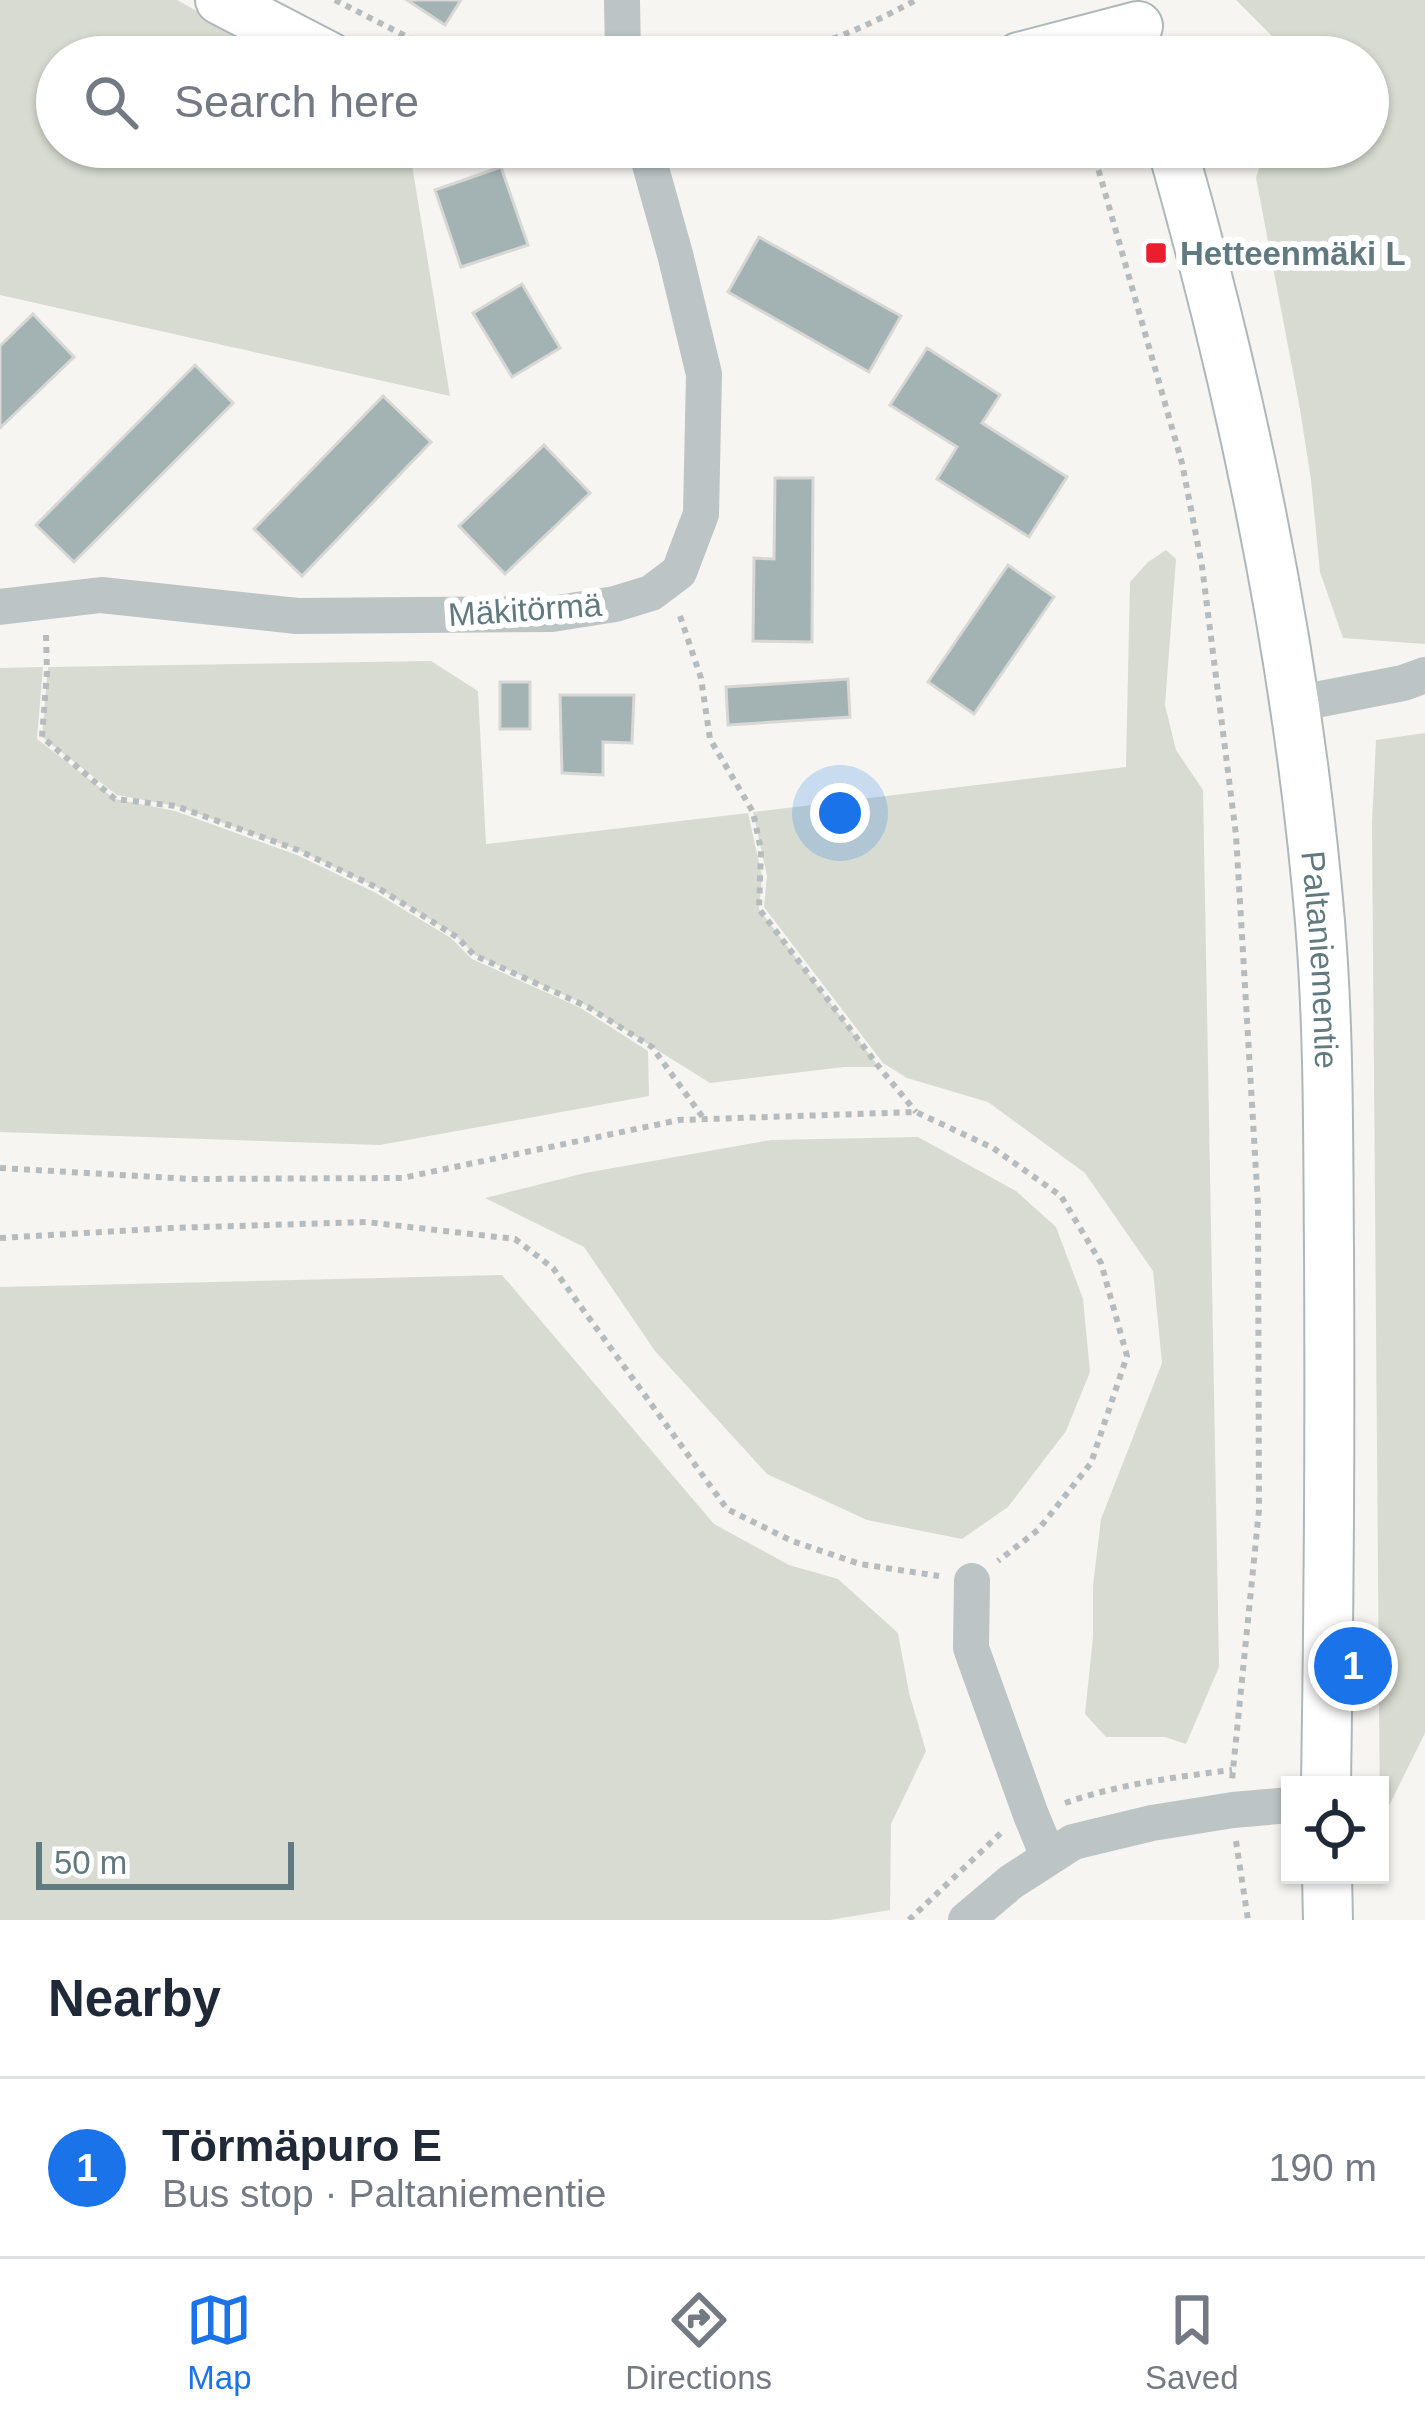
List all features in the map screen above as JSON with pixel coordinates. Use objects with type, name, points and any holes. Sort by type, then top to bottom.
[{"type":"street","points":[[220,0],[289,36]]},
{"type":"street","points":[[622,0],[623,36]]},
{"type":"street","points":[[1105,36],[1138,28]]},
{"type":"street","points":[[651,168],[704,374],[700,514],[679,572],[651,593]]},
{"type":"street","name":"Paltaniementie","points":[[1178,168],[1208,274],[1257,490],[1295,704],[1320,923],[1328,1109],[1327,1776]]},
{"type":"street","name":"Mäkitörmä","points":[[0,608],[101,595],[297,616],[552,614],[651,593]]},
{"type":"street","points":[[1295,704],[1425,675]]},
{"type":"street","points":[[972,1581],[971,1648],[1048,1856]]},
{"type":"street","points":[[967,1920],[1011,1882],[1072,1842],[1106,1832],[1281,1806]]},
{"type":"street","points":[[1327,1884],[1328,1920]]},
{"type":"path","points":[[335,0],[406,36]]},
{"type":"path","points":[[844,36],[916,0]]},
{"type":"path","points":[[1098,168],[1182,464],[1202,566],[1235,835],[1258,1204],[1259,1510],[1232,1770],[1248,1920]]},
{"type":"path","points":[[651,593],[677,608],[701,678],[710,739],[753,812],[761,850],[759,909],[916,1112]]},
{"type":"path","points":[[45,602],[42,736],[115,800],[176,806],[298,850],[378,888],[457,937],[475,955],[589,1007],[652,1047],[704,1119]]},
{"type":"path","points":[[0,1168],[191,1179],[402,1178],[679,1120],[916,1112],[993,1148],[1061,1196],[1101,1263],[1127,1356],[1091,1463],[1037,1530],[972,1581],[860,1564],[792,1541],[727,1509],[553,1268],[515,1239],[366,1222],[0,1238]]},
{"type":"shaded area","points":[[0,0],[177,0],[241,36],[36,36],[36,168],[412,168],[450,396],[0,295]]},
{"type":"shaded area","points":[[1236,0],[1425,0],[1425,644],[1343,638],[1320,572],[1300,409],[1256,178],[1259,168],[1389,168],[1389,36],[1272,36]]},
{"type":"shaded area","points":[[1166,550],[1176,559],[1165,705],[1176,750],[1203,790],[1219,1667],[1186,1744],[1165,1737],[1106,1737],[1085,1714],[1101,1519],[1162,1363],[1153,1271],[1085,1173],[988,1102],[907,1078],[883,1063],[764,907],[767,876],[753,812],[1126,767],[1130,582]]},
{"type":"shaded area","points":[[431,661],[478,691],[486,844],[748,813],[762,876],[759,909],[879,1067],[710,1083],[582,1003],[475,955],[454,934],[378,888],[298,850],[176,806],[117,795],[42,737],[48,667]]},
{"type":"shaded area","points":[[43,667],[37,739],[115,799],[175,811],[297,855],[376,893],[451,938],[472,959],[579,1007],[648,1051],[649,1096],[380,1145],[0,1132],[0,668]]},
{"type":"shaded area","points":[[1425,733],[1425,1733],[1389,1806],[1389,1776],[1380,1776],[1372,823],[1376,740]]},
{"type":"shaded area","points":[[918,1137],[1016,1191],[1056,1227],[1083,1299],[1090,1372],[1066,1431],[1008,1507],[962,1539],[867,1520],[767,1474],[655,1351],[584,1247],[485,1198],[585,1173],[771,1140]]},
{"type":"shaded area","points":[[502,1275],[714,1524],[789,1565],[838,1579],[898,1633],[926,1751],[891,1824],[890,1910],[830,1920],[0,1920],[0,1287]]},
{"type":"building","points":[[407,0],[461,0],[445,25]]},
{"type":"building","points":[[501,168],[528,245],[461,267],[435,190]]},
{"type":"building","points":[[759,237],[901,316],[869,372],[728,292]]},
{"type":"building","points":[[522,284],[560,348],[512,377],[473,313]]},
{"type":"building","points":[[33,314],[74,357],[0,428],[0,346]]},
{"type":"building","points":[[927,348],[1000,395],[982,423],[1067,477],[1029,537],[937,479],[957,447],[890,405]]},
{"type":"building","points":[[195,365],[233,403],[74,562],[36,525]]},
{"type":"building","points":[[383,396],[431,442],[302,576],[254,529]]},
{"type":"building","points":[[544,445],[590,493],[505,574],[459,526]]},
{"type":"building","points":[[775,478],[813,478],[812,642],[753,641],[754,558],[774,559]]},
{"type":"building","points":[[1008,565],[1054,597],[974,714],[928,682]]},
{"type":"building","points":[[848,679],[850,717],[728,725],[726,687]]},
{"type":"building","points":[[500,682],[530,682],[530,729],[500,729]]},
{"type":"building","points":[[560,695],[634,695],[632,743],[603,742],[603,775],[562,773]]},
{"type":"place","name":"Hetteenmäki L","points":[[1156,253]]},
{"type":"place","name":"Törmäpuro E","points":[[1353,1666]]}]
